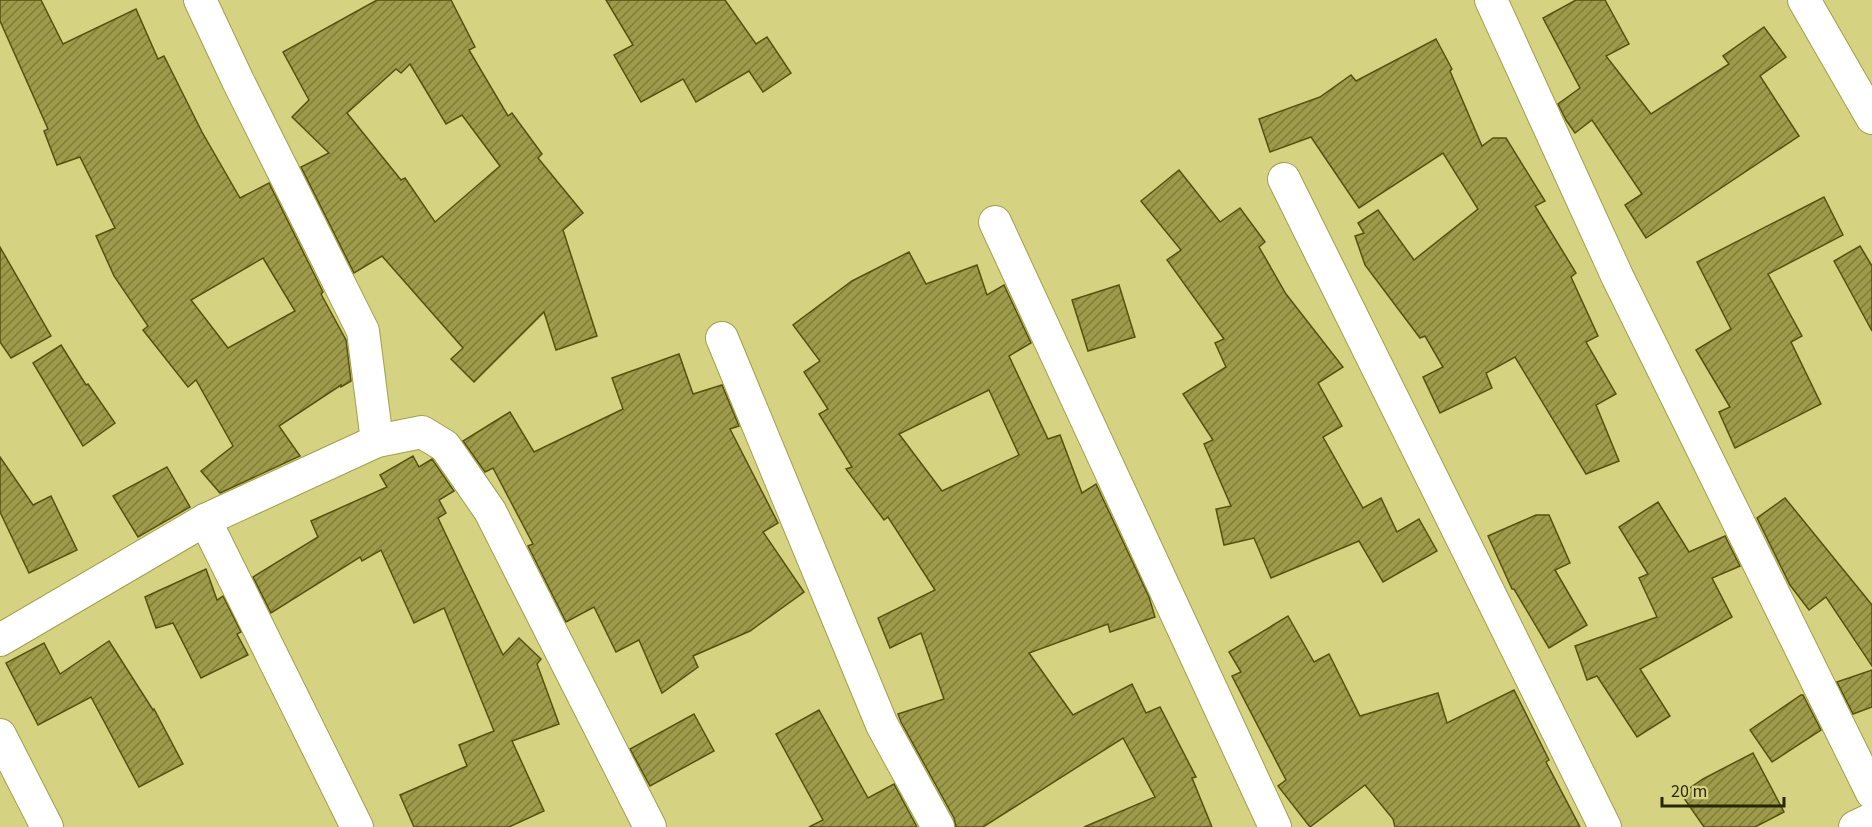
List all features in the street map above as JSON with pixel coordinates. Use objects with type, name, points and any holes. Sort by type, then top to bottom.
[{"type":"street","points":[[200,0],[363,331],[377,441]]},
{"type":"street","points":[[1491,0],[1618,278],[1872,794]]},
{"type":"street","points":[[1804,0],[1872,118]]},
{"type":"street","points":[[1284,179],[1605,827]]},
{"type":"street","points":[[995,222],[1275,827]]},
{"type":"street","points":[[722,338],[882,725],[938,827]]},
{"type":"street","points":[[0,640],[205,520],[377,441],[422,432],[445,446],[490,512],[650,827]]},
{"type":"street","points":[[205,520],[357,827]]},
{"type":"street","points":[[0,735],[47,827]]},
{"type":"street","points":[[1855,827],[1872,819]]},
{"type":"building","points":[[0,0],[41,0],[63,44],[136,9],[158,59],[164,56],[202,132],[240,198],[269,183],[323,292],[321,294],[346,340],[351,381],[341,387],[341,385],[279,426],[300,456],[220,493],[201,471],[233,446],[196,380],[188,387],[143,330],[148,326],[114,276],[96,236],[115,228],[80,157],[57,165],[44,131],[48,129],[0,21]],"holes":[[[263,258],[295,311],[228,348],[191,300]]]},
{"type":"building","points":[[377,0],[451,0],[475,47],[469,50],[508,116],[512,113],[542,154],[538,158],[583,213],[563,230],[597,336],[556,350],[544,312],[474,382],[451,359],[463,348],[382,256],[354,273],[301,167],[329,153],[292,117],[309,100],[283,52]],"holes":[[[410,64],[446,124],[462,115],[500,166],[435,222],[405,178],[401,180],[347,113],[396,69],[401,73]]]},
{"type":"building","points":[[606,0],[725,0],[756,44],[767,37],[791,73],[763,92],[749,71],[696,102],[683,79],[641,102],[614,55],[633,45]]},
{"type":"building","points":[[1576,0],[1605,0],[1629,44],[1606,56],[1651,114],[1729,64],[1723,56],[1764,27],[1786,57],[1760,76],[1799,136],[1646,238],[1625,205],[1642,194],[1592,120],[1575,133],[1558,104],[1580,88],[1543,18]]},
{"type":"building","points":[[1436,39],[1452,69],[1450,71],[1482,146],[1493,138],[1506,138],[1545,201],[1535,206],[1576,273],[1571,277],[1598,336],[1586,342],[1616,394],[1596,405],[1619,461],[1586,474],[1515,357],[1486,373],[1492,388],[1440,413],[1423,377],[1443,367],[1425,336],[1420,338],[1365,265],[1355,236],[1364,233],[1358,223],[1378,210],[1414,260],[1478,209],[1443,153],[1359,208],[1311,137],[1270,152],[1259,119],[1320,97],[1351,75],[1356,81]]},
{"type":"building","points":[[1179,170],[1220,222],[1240,208],[1265,242],[1259,247],[1286,294],[1343,367],[1318,383],[1342,426],[1323,437],[1363,508],[1381,498],[1397,532],[1419,519],[1437,551],[1383,582],[1359,541],[1271,578],[1254,538],[1224,545],[1216,509],[1231,506],[1204,444],[1213,440],[1183,394],[1226,367],[1215,343],[1224,339],[1167,260],[1181,250],[1141,201]]},
{"type":"building","points":[[1824,197],[1843,235],[1768,274],[1802,336],[1791,342],[1821,404],[1735,448],[1719,412],[1730,407],[1696,350],[1731,329],[1697,262]]},
{"type":"building","points":[[1860,246],[1872,266],[1872,331],[1834,261]]},
{"type":"building","points":[[0,247],[51,336],[11,358],[0,342]]},
{"type":"building","points":[[909,252],[926,284],[977,265],[987,295],[1004,285],[1031,343],[1009,356],[1048,439],[1060,435],[1082,493],[1096,484],[1149,597],[1155,617],[1110,632],[1108,624],[1029,653],[1073,715],[1132,684],[1146,713],[1160,707],[1196,777],[1192,778],[1212,827],[1084,827],[1155,797],[1123,738],[983,827],[956,827],[954,818],[898,714],[944,699],[921,633],[890,648],[878,618],[935,590],[888,517],[884,520],[846,469],[852,467],[819,414],[828,409],[804,372],[820,361],[793,325],[852,281]],"holes":[[[989,390],[1019,455],[942,491],[899,434]]]},
{"type":"building","points":[[1119,285],[1135,337],[1088,351],[1072,300]]},
{"type":"building","points":[[61,345],[86,385],[88,384],[115,423],[83,446],[33,363]]},
{"type":"building","points":[[679,354],[693,394],[722,385],[739,426],[730,429],[778,523],[763,532],[804,592],[750,631],[693,656],[698,667],[662,693],[639,640],[616,652],[594,607],[566,622],[528,546],[533,544],[493,468],[485,472],[463,441],[510,412],[534,452],[623,409],[612,378]]},
{"type":"building","points":[[413,456],[419,467],[432,459],[454,491],[439,500],[446,513],[438,518],[503,655],[519,638],[541,659],[537,664],[559,724],[512,741],[544,811],[509,827],[414,827],[400,795],[467,766],[459,745],[494,731],[444,608],[414,623],[381,550],[362,561],[360,557],[271,613],[253,577],[318,537],[311,521],[387,487],[380,475]]},
{"type":"building","points":[[0,457],[33,505],[51,496],[77,550],[29,573],[0,512]]},
{"type":"building","points":[[167,467],[190,507],[138,537],[113,496]]},
{"type":"building","points":[[1785,498],[1872,605],[1872,666],[1826,597],[1809,610],[1790,585],[1757,518]]},
{"type":"building","points":[[1658,502],[1689,552],[1725,536],[1740,566],[1712,578],[1732,617],[1640,669],[1670,716],[1637,737],[1597,676],[1587,680],[1575,646],[1657,617],[1639,578],[1648,574],[1619,527]]},
{"type":"building","points":[[1536,515],[1549,515],[1570,563],[1555,570],[1587,625],[1549,648],[1512,589],[1488,536]]},
{"type":"building","points":[[206,569],[217,600],[223,596],[241,632],[237,634],[248,655],[201,678],[173,623],[156,628],[145,597]]},
{"type":"building","points":[[1288,616],[1314,662],[1329,654],[1360,716],[1438,693],[1447,723],[1514,690],[1549,760],[1546,762],[1580,827],[1395,827],[1393,819],[1365,785],[1310,827],[1278,786],[1286,780],[1232,676],[1241,672],[1229,652]]},
{"type":"building","points":[[109,641],[154,709],[183,764],[139,787],[91,697],[38,725],[6,663],[44,643],[60,674]]},
{"type":"building","points":[[1872,670],[1872,707],[1853,714],[1837,682]]},
{"type":"building","points":[[1801,695],[1821,730],[1772,762],[1750,730]]},
{"type":"building","points":[[819,710],[868,798],[894,784],[917,827],[809,827],[823,820],[776,734]]},
{"type":"building","points":[[694,714],[714,751],[650,786],[630,749]]},
{"type":"building","points":[[1753,753],[1784,812],[1755,827],[1704,827],[1681,794],[1703,779]]}]
